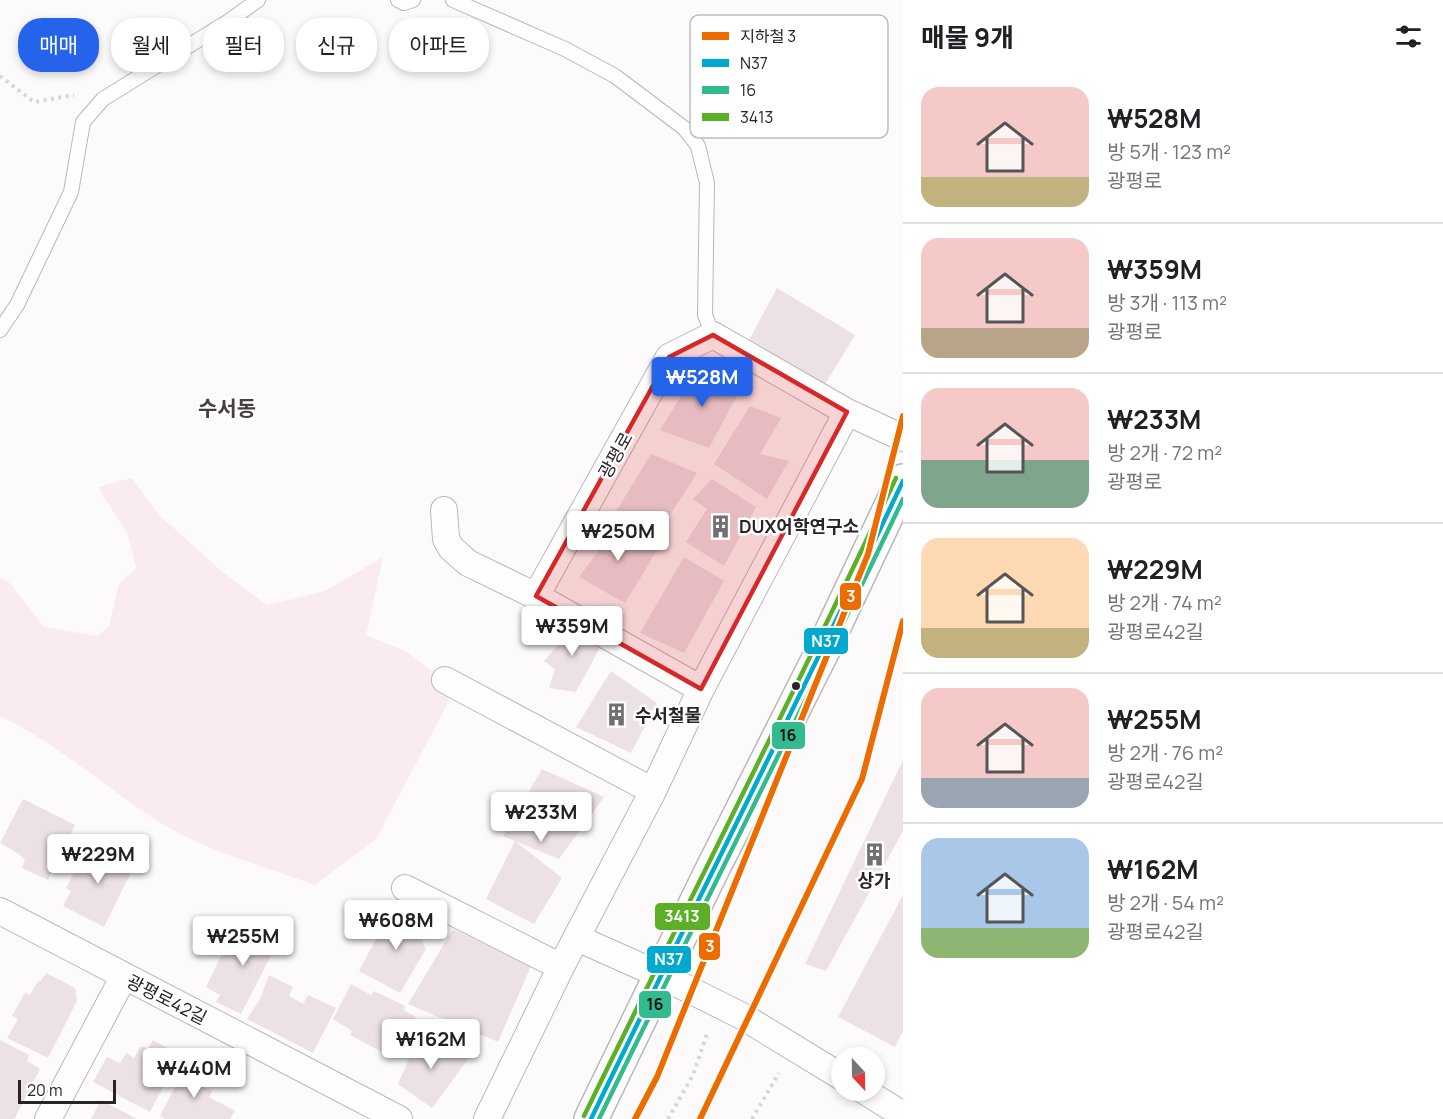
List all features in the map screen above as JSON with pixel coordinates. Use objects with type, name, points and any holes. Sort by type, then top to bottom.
[{"type":"main road","points":[[591,1119],[660,975],[821,654],[903,481]]},
{"type":"street","points":[[713,335],[847,412],[903,438]]},
{"type":"street","name":"광평로","points":[[536,596],[669,357],[713,335]]},
{"type":"street","points":[[487,1119],[561,967],[653,791],[701,689],[847,412]]},
{"type":"street","points":[[444,510],[446,539],[451,548],[468,563],[536,596],[701,689]]},
{"type":"street","points":[[445,680],[653,791]]},
{"type":"street","points":[[405,888],[561,967]]},
{"type":"street","name":"광평로42길","points":[[0,911],[399,1119]]},
{"type":"street","points":[[578,938],[660,975],[742,1016],[831,1070]]},
{"type":"street","points":[[48,1119],[124,976]]},
{"type":"street","points":[[881,1101],[903,1115]]},
{"type":"lane","points":[[0,330],[17,305],[70,192],[83,122],[103,99],[230,21],[258,0]]},
{"type":"lane","points":[[398,0],[404,3],[413,0]]},
{"type":"lane","points":[[453,0],[565,49],[615,76],[684,128],[690,136]]},
{"type":"lane","points":[[692,138],[698,146],[707,183],[705,315],[713,335]]},
{"type":"path","points":[[0,76],[34,102],[122,87]]},
{"type":"path","points":[[668,1119],[693,1075],[711,1025]]},
{"type":"path","points":[[752,1119],[784,1065]]},
{"type":"highlighted area","points":[[713,335],[847,412],[701,689],[536,596],[669,357]]},
{"type":"shaded area","points":[[132,478],[159,515],[224,573],[267,605],[325,591],[383,557],[366,635],[405,651],[451,685],[447,705],[376,839],[315,885],[235,857],[177,832],[139,809],[42,739],[0,716],[0,577],[11,584],[44,627],[97,636],[109,626],[119,584],[136,568],[128,535],[98,487]]},
{"type":"building","points":[[777,288],[855,335],[824,386],[747,344]]},
{"type":"building","points":[[703,361],[739,392],[709,448],[660,430]]},
{"type":"building","points":[[750,406],[781,418],[760,454],[789,461],[767,499],[714,464]]},
{"type":"building","points":[[651,454],[697,473],[657,535],[615,513]]},
{"type":"building","name":"DUX어학연구소","points":[[712,479],[756,507],[724,566],[686,542],[707,509],[693,499]]},
{"type":"building","points":[[604,524],[659,547],[625,603],[579,577],[599,550],[585,547]]},
{"type":"building","points":[[684,557],[724,581],[684,653],[640,633]]},
{"type":"building","points":[[560,618],[603,642],[576,692],[549,688],[555,669],[544,661],[561,642],[554,640]]},
{"type":"building","name":"수서철물","points":[[611,671],[657,703],[631,753],[576,727]]},
{"type":"building","name":"상가","points":[[903,760],[903,831],[826,971],[805,964]]},
{"type":"building","points":[[542,769],[604,797],[559,859],[503,836]]},
{"type":"building","points":[[23,799],[75,825],[48,880],[22,868],[25,860],[0,843]]},
{"type":"building","points":[[515,841],[562,878],[534,924],[486,899]]},
{"type":"building","points":[[99,845],[136,862],[104,927],[63,906],[71,891],[66,888],[83,855],[90,859]]},
{"type":"building","points":[[903,895],[903,1031],[895,1047],[838,1017]]},
{"type":"building","points":[[393,907],[429,925],[421,939],[426,949],[400,993],[359,971]]},
{"type":"building","points":[[248,920],[280,938],[241,1014],[216,1002],[220,995],[206,987],[224,950],[230,952]]},
{"type":"building","points":[[453,929],[531,966],[498,1042],[408,1004]]},
{"type":"building","points":[[46,973],[75,988],[77,1001],[48,1058],[7,1038],[18,1019],[12,1016],[25,993],[30,995]]},
{"type":"building","points":[[269,975],[293,987],[289,996],[303,1004],[308,995],[336,1008],[313,1053],[247,1019],[260,999]]},
{"type":"building","points":[[351,984],[371,995],[374,991],[405,1006],[404,1010],[416,1017],[402,1042],[391,1036],[382,1052],[350,1035],[352,1031],[333,1019]]},
{"type":"building","points":[[420,1034],[469,1058],[432,1108],[398,1084]]},
{"type":"building","points":[[0,1040],[29,1055],[27,1061],[40,1069],[15,1118],[12,1119],[0,1119]]},
{"type":"building","points":[[153,1040],[180,1055],[150,1112],[93,1082],[107,1057],[120,1063],[126,1053],[134,1058],[141,1046],[148,1049]]},
{"type":"building","points":[[188,1062],[211,1074],[204,1087],[212,1091],[209,1097],[235,1111],[230,1119],[165,1119],[160,1116]]},
{"type":"building","points":[[101,1100],[137,1119],[91,1119]]},
{"type":"metro line","name":"3","points":[[635,1119],[657,1077],[868,554],[903,416]]},
{"type":"metro line","name":"3","points":[[700,1119],[862,779],[903,621]]},
{"type":"transit line","name":"3413","points":[[584,1116],[896,478]]},
{"type":"transit line","name":"N37","points":[[591,1119],[903,481]]},
{"type":"transit line","name":"16","points":[[599,1119],[903,499]]},
{"type":"place","name":"DUX어학연구소","points":[[721,526]]},
{"type":"place","name":"수서철물","points":[[617,715]]},
{"type":"place","name":"상가","points":[[874,854]]},
{"type":"district","name":"수서동","points":[[227,408]]}]
